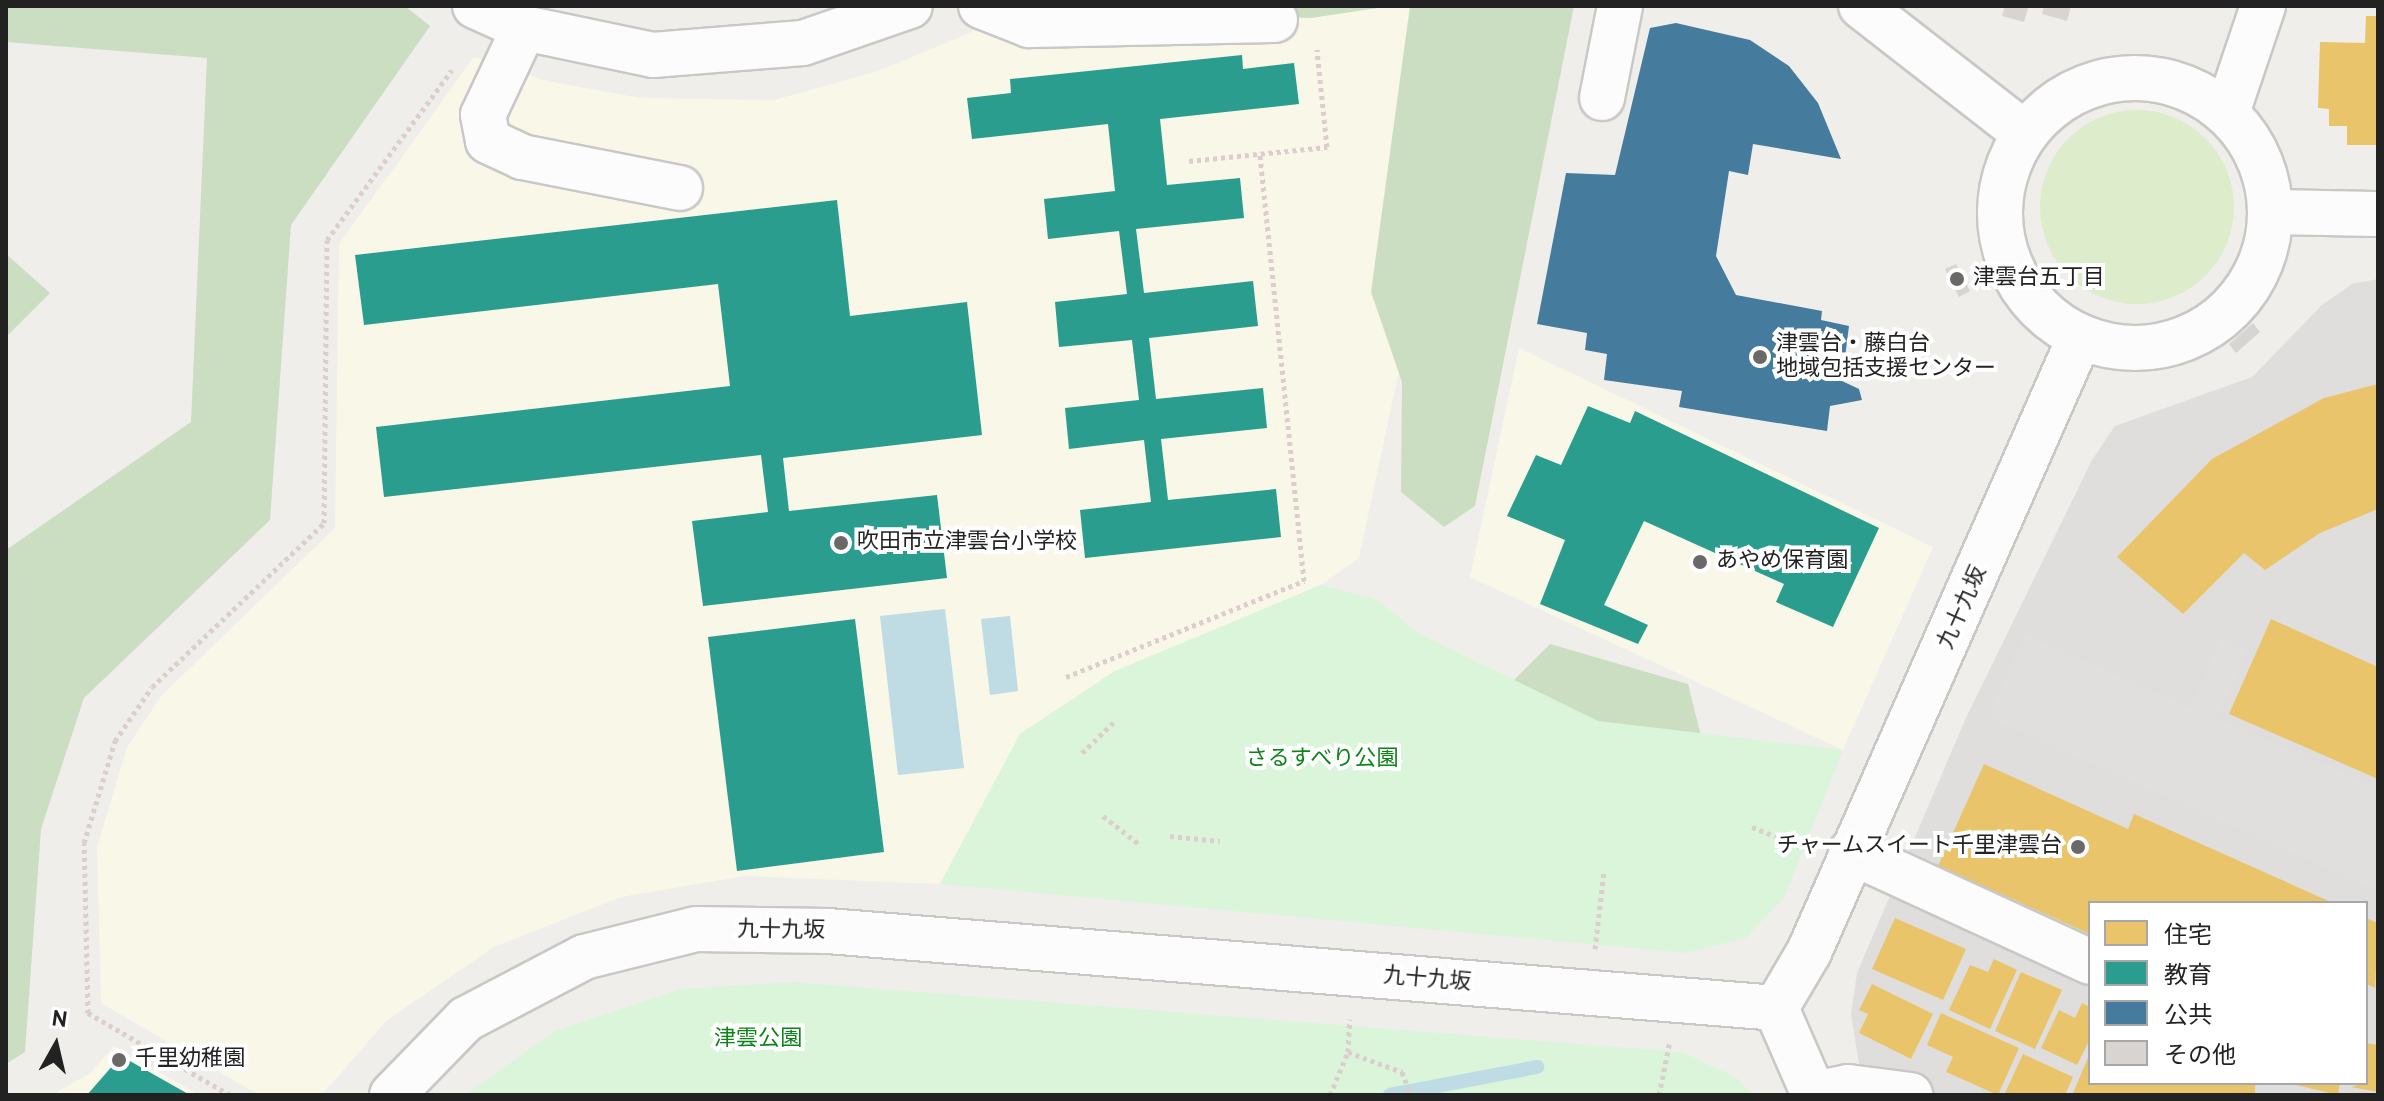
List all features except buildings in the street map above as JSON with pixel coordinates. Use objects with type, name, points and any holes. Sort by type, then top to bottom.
[{"type":"street","points":[[475,6],[524,28],[653,55],[803,43],[910,6]]},
{"type":"street","points":[[981,6],[1029,25],[1275,20]]},
{"type":"street","points":[[1602,98],[1620,6]]},
{"type":"street","points":[[1861,6],[2024,133]]},
{"type":"street","points":[[2227,113],[2263,6]]},
{"type":"street","points":[[524,28],[483,115],[488,141],[522,157],[680,188]]},
{"type":"street","points":[[2144,77],[2189,88],[2227,113],[2266,176],[2271,212],[2265,255],[2245,294],[2214,324],[2172,343],[2126,348],[2080,337],[2023,290],[2006,256],[1999,214],[2005,172],[2024,133],[2057,101],[2114,80],[2144,77]]},
{"type":"street","points":[[2271,212],[2378,214]]},
{"type":"street","name":"九十九坂","points":[[392,1095],[466,1019],[584,957],[696,929],[828,931],[1776,1008],[1832,852],[2080,337]]},
{"type":"street","points":[[1832,852],[2088,961]]},
{"type":"street","points":[[1776,1008],[1814,1095],[1848,1087],[1910,1095]]},
{"type":"path","points":[[1189,161],[1327,147],[1317,50]]},
{"type":"path","points":[[230,1095],[88,1013],[84,843],[115,741],[152,687],[324,523],[327,240],[437,89]]},
{"type":"path","points":[[1066,677],[1304,581],[1260,154]]},
{"type":"path","points":[[1082,753],[1115,721]]},
{"type":"path","points":[[1103,816],[1139,844]]},
{"type":"path","points":[[1752,827],[1832,852]]},
{"type":"path","points":[[1170,836],[1220,841]]},
{"type":"path","points":[[1594,954],[1604,871]]},
{"type":"path","points":[[1330,1095],[1348,1052],[1351,1010]]},
{"type":"path","points":[[1659,1095],[1671,1036]]},
{"type":"path","points":[[1348,1052],[1402,1072],[1411,1095]]},
{"type":"shaded area","name":"吹田市立津雲台小学校","points":[[1034,6],[1529,6],[1467,53],[1359,558],[1321,585],[1115,671],[1020,734],[940,884],[745,876],[621,897],[494,947],[386,1021],[322,1095],[259,1095],[101,1003],[97,847],[127,747],[162,695],[335,528],[339,244],[474,57],[547,81],[640,98],[774,100],[878,71]]},
{"type":"shaded area","points":[[2378,279],[2378,1095],[1864,1095],[1851,1014],[1857,973],[1965,720],[2092,460],[2115,426],[2252,377],[2322,305],[2352,284]]},
{"type":"shaded area","name":"あやめ保育園","points":[[1519,348],[1933,547],[1843,750],[1470,577]]},
{"type":"shaded area","points":[[2025,634],[2190,708],[2221,639],[2247,651],[2217,719],[2378,788],[2378,891],[1988,717]]},
{"type":"shaded area","name":"千里幼稚園","points":[[114,1046],[199,1095],[53,1095],[90,1073]]},
{"type":"green space","points":[[6,6],[405,6],[430,26],[291,225],[270,520],[84,698],[41,829],[25,1052],[6,1064],[6,550],[191,422],[207,58],[6,42]]},
{"type":"green space","points":[[1116,6],[1391,6],[1311,18],[1115,12]]},
{"type":"green space","points":[[1410,6],[1574,6],[1475,506],[1444,527],[1401,492],[1402,382],[1371,292]]},
{"type":"green space","points":[[2137,110],[2174,117],[2206,138],[2227,170],[2234,207],[2227,244],[2206,276],[2174,297],[2137,304],[2100,297],[2068,276],[2047,244],[2040,207],[2047,170],[2068,138],[2100,117]]},
{"type":"green space","points":[[6,254],[50,293],[6,337]]},
{"type":"green space","name":"さるすべり公園","points":[[1321,585],[1377,600],[1422,635],[1598,721],[1843,750],[1785,896],[1746,938],[1686,953],[940,884],[1020,734],[1115,671]]},
{"type":"green space","points":[[1550,644],[1688,684],[1717,800],[1504,690]]},
{"type":"green space","name":"津雲公園","points":[[793,982],[1682,1052],[1737,1078],[1752,1095],[465,1095],[555,1031],[682,989]]},
{"type":"water","points":[[945,609],[964,768],[898,775],[880,616]]},
{"type":"water","points":[[1010,616],[1018,691],[990,695],[981,619]]},
{"type":"waterway","points":[[1390,1095],[1537,1067]]},
{"type":"place","name":"津雲台五丁目","points":[[1957,279]]},
{"type":"place","name":"津雲台・藤白台 地域包括支援センター","points":[[1760,357]]},
{"type":"place","name":"吹田市立津雲台小学校","points":[[841,543]]},
{"type":"place","name":"あやめ保育園","points":[[1700,562]]},
{"type":"place","name":"チャームスイート千里津雲台","points":[[2078,847]]},
{"type":"place","name":"千里幼稚園","points":[[119,1060]]}]
